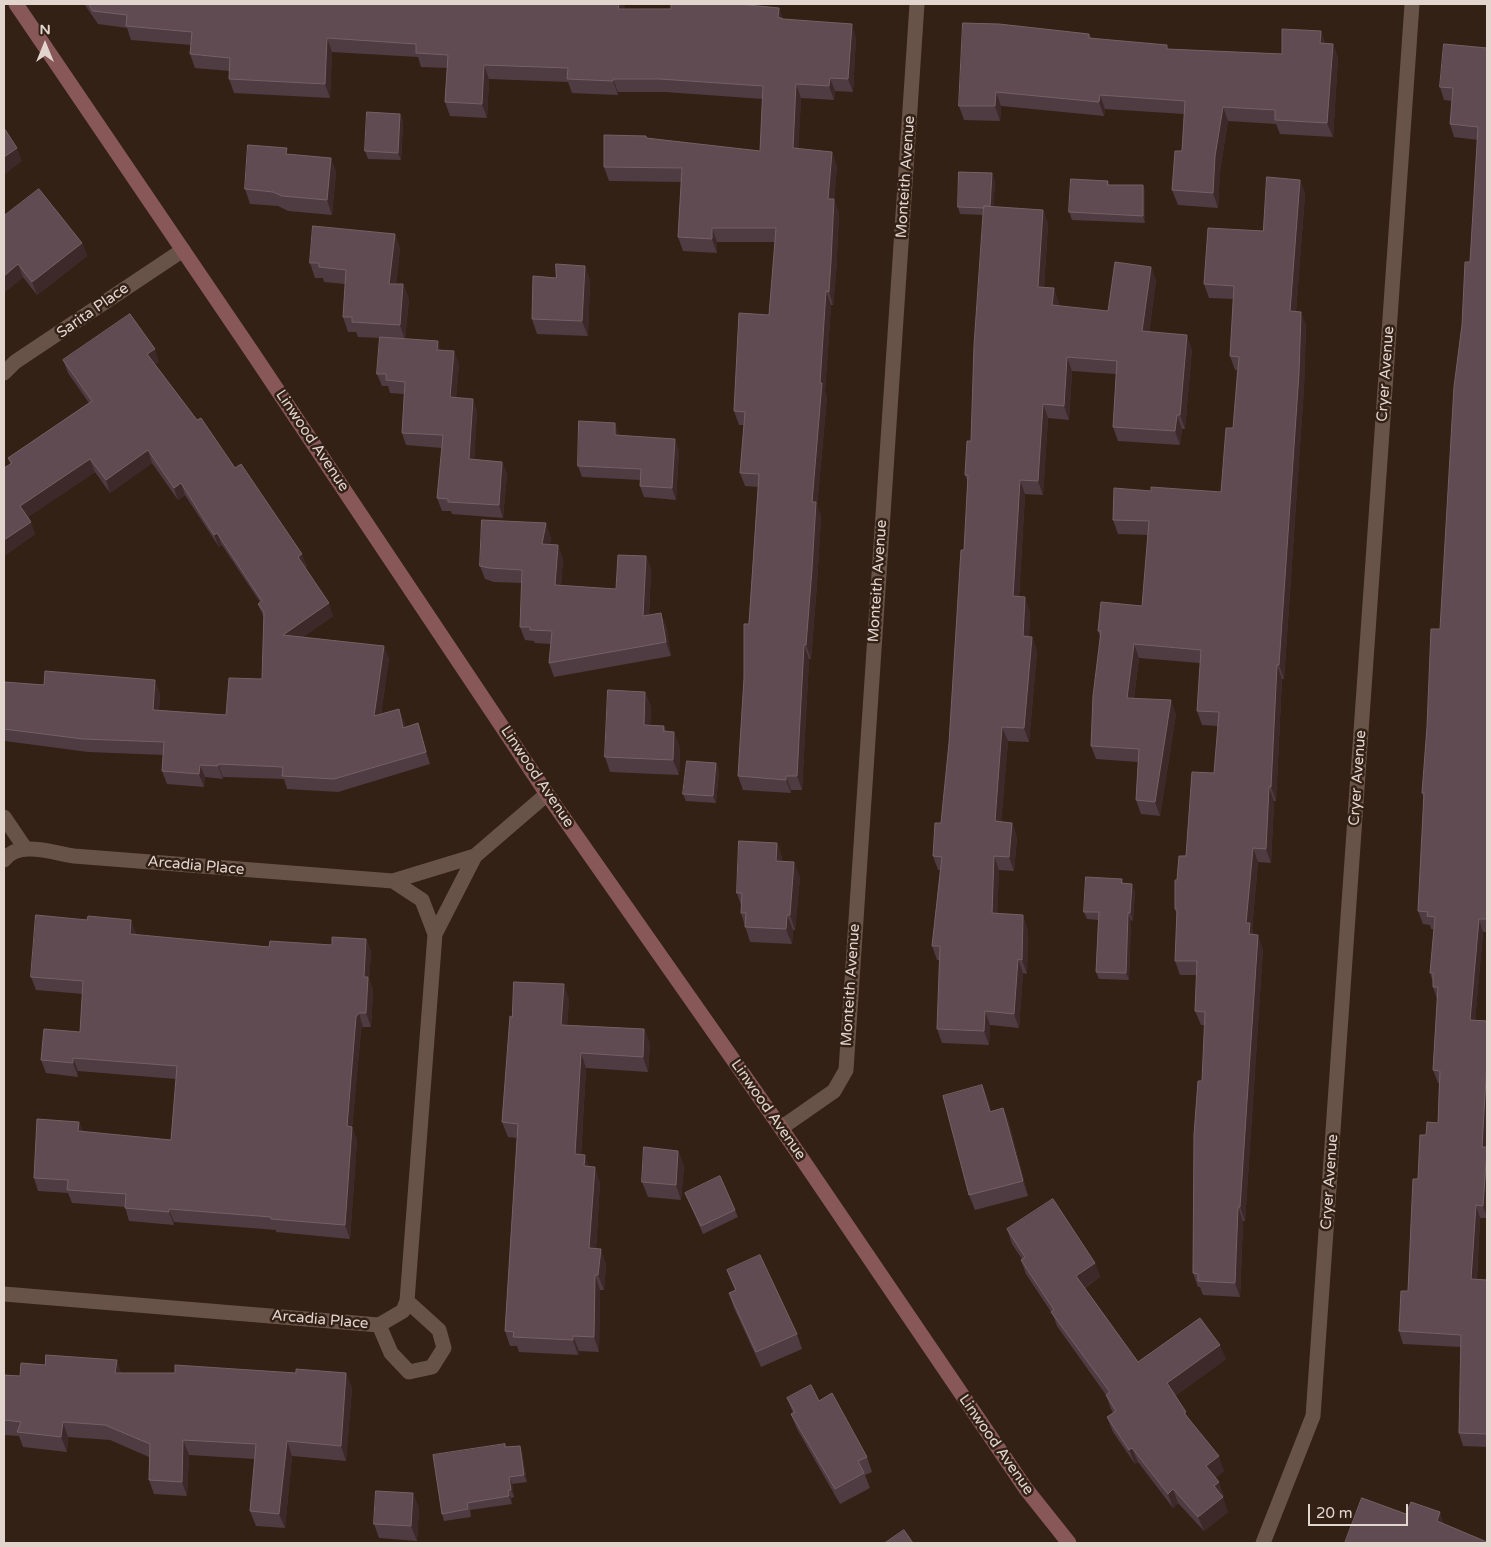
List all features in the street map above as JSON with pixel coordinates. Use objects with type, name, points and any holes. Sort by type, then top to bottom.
[{"type":"main road","name":"Linwood Avenue","points":[[16,4],[450,646],[547,794],[782,1128],[1021,1482],[1069,1543]]},
{"type":"street","name":"Monteith Avenue","points":[[782,1128],[834,1091],[846,1070],[918,4]]},
{"type":"street","name":"Cryer Avenue","points":[[1263,1543],[1313,1416],[1412,4]]},
{"type":"street","name":"Sarita Place","points":[[4,373],[15,362],[183,250]]},
{"type":"street","name":"Arcadia Place","points":[[4,1294],[379,1325],[403,1311],[407,1301],[435,934],[475,856],[547,794]]},
{"type":"street","points":[[4,817],[25,848],[7,856],[4,860]]},
{"type":"street","name":"Arcadia Place","points":[[25,848],[74,856],[393,881],[475,856]]},
{"type":"street","name":"Arcadia Place","points":[[393,881],[422,900],[435,934]]},
{"type":"street","points":[[379,1325],[391,1353],[409,1372],[432,1366],[444,1348],[439,1330],[407,1301]]},
{"type":"building","points":[[89,4],[619,4],[618,9],[671,9],[671,4],[738,4],[779,8],[778,17],[783,19],[852,24],[848,79],[830,78],[829,86],[796,84],[793,148],[832,152],[828,199],[834,199],[829,292],[826,291],[820,383],[822,383],[812,502],[816,502],[806,645],[804,645],[797,776],[786,776],[786,780],[738,776],[744,678],[744,624],[749,624],[759,474],[740,473],[745,412],[734,411],[739,313],[769,315],[776,228],[712,228],[712,239],[678,237],[682,168],[604,167],[604,135],[646,136],[646,138],[760,151],[763,86],[660,79],[613,79],[613,81],[567,79],[568,68],[484,65],[482,104],[445,102],[448,55],[416,53],[416,44],[327,38],[325,84],[229,79],[230,58],[190,54],[192,32],[126,26],[127,15],[93,11]]},
{"type":"building","points":[[963,23],[999,24],[1089,34],[1089,38],[1167,45],[1167,49],[1282,54],[1282,29],[1321,31],[1320,43],[1333,44],[1327,123],[1275,120],[1275,110],[1223,107],[1215,156],[1213,193],[1172,190],[1175,151],[1182,151],[1185,101],[1100,95],[1099,102],[996,92],[995,106],[959,106]]},
{"type":"building","points":[[1444,44],[1487,48],[1487,919],[1479,919],[1470,1020],[1487,1021],[1487,1061],[1482,1147],[1487,1147],[1487,1150],[1483,1206],[1476,1205],[1471,1279],[1487,1280],[1487,1434],[1459,1433],[1461,1335],[1399,1331],[1401,1291],[1408,1291],[1413,1179],[1418,1179],[1420,1135],[1426,1135],[1427,1122],[1438,1123],[1440,1071],[1433,1070],[1438,987],[1433,987],[1433,973],[1430,973],[1435,917],[1427,916],[1428,912],[1418,911],[1424,793],[1422,793],[1431,629],[1440,629],[1454,387],[1462,325],[1465,262],[1470,262],[1478,127],[1450,124],[1453,88],[1440,87]]},
{"type":"building","points":[[367,112],[400,114],[398,153],[365,151]]},
{"type":"building","points":[[4,128],[17,148],[4,157]]},
{"type":"building","points":[[248,145],[287,148],[286,154],[331,158],[327,200],[282,196],[273,192],[245,189]]},
{"type":"building","points":[[959,172],[992,173],[990,206],[984,206],[984,208],[958,207]]},
{"type":"building","points":[[1267,177],[1300,180],[1290,311],[1301,312],[1299,373],[1279,665],[1277,665],[1266,849],[1253,848],[1246,923],[1250,923],[1249,934],[1258,935],[1240,1207],[1238,1207],[1235,1283],[1198,1281],[1198,1274],[1193,1273],[1194,1135],[1198,1081],[1202,1081],[1205,1012],[1195,1011],[1197,961],[1175,961],[1177,910],[1175,909],[1175,880],[1177,880],[1179,856],[1186,856],[1192,772],[1214,773],[1219,712],[1197,711],[1201,650],[1134,644],[1127,698],[1171,700],[1155,802],[1136,800],[1139,749],[1091,746],[1093,696],[1101,631],[1098,631],[1101,602],[1142,606],[1149,521],[1113,520],[1114,488],[1151,491],[1151,487],[1221,492],[1226,428],[1233,428],[1239,357],[1230,356],[1234,286],[1204,284],[1208,228],[1263,231]]},
{"type":"building","points":[[1071,179],[1108,181],[1107,185],[1143,185],[1143,216],[1069,212]]},
{"type":"building","points":[[39,189],[82,243],[32,282],[18,264],[4,276],[4,216]]},
{"type":"building","points":[[984,206],[1043,210],[1038,287],[1054,288],[1052,305],[1108,311],[1115,262],[1151,267],[1142,331],[1187,335],[1180,415],[1177,415],[1175,431],[1113,427],[1117,361],[1067,357],[1064,406],[1043,404],[1038,481],[1020,480],[1013,596],[1025,597],[1023,636],[1032,637],[1024,728],[1002,727],[995,821],[1012,823],[1009,857],[994,856],[992,913],[1023,915],[1022,960],[1018,959],[1014,1014],[985,1011],[984,1031],[937,1029],[940,946],[932,946],[942,857],[933,856],[935,823],[941,823],[949,743],[961,550],[964,550],[968,475],[965,475],[967,441],[971,441],[974,346]]},
{"type":"building","points":[[313,226],[395,234],[389,284],[403,284],[400,325],[352,322],[352,317],[343,317],[346,270],[319,267],[319,263],[310,263]]},
{"type":"building","points":[[556,264],[585,266],[582,321],[532,319],[533,276],[556,278]]},
{"type":"building","points":[[130,314],[155,349],[147,354],[197,420],[201,418],[235,468],[241,464],[302,554],[298,557],[329,603],[283,635],[384,646],[374,716],[399,709],[403,728],[418,723],[426,752],[334,779],[282,776],[283,767],[218,764],[218,766],[200,765],[199,774],[162,771],[164,742],[83,739],[4,729],[4,682],[44,685],[45,671],[155,680],[153,710],[226,715],[229,678],[262,679],[264,612],[258,604],[262,601],[217,533],[214,535],[181,483],[174,488],[148,450],[106,480],[90,459],[20,506],[31,522],[4,540],[4,468],[12,463],[8,458],[92,401],[63,360]]},
{"type":"building","points":[[380,337],[438,341],[437,350],[454,351],[450,397],[473,399],[469,459],[502,462],[499,505],[448,502],[448,499],[437,498],[443,435],[402,433],[405,382],[386,380],[386,374],[377,374]]},
{"type":"building","points":[[579,421],[615,423],[615,435],[675,439],[672,488],[640,486],[641,469],[578,466]]},
{"type":"building","points":[[482,520],[546,523],[542,544],[558,545],[555,585],[616,589],[618,555],[646,556],[643,616],[661,613],[666,642],[549,663],[552,631],[530,630],[530,627],[520,627],[522,570],[480,566]]},
{"type":"building","points":[[608,690],[645,692],[644,725],[664,726],[663,731],[674,732],[673,760],[605,757]]},
{"type":"building","points":[[687,761],[716,763],[713,796],[683,794]]},
{"type":"building","points":[[739,841],[777,843],[776,861],[794,862],[790,915],[787,915],[786,929],[745,927],[746,913],[741,913],[742,893],[737,893]]},
{"type":"building","points":[[1086,877],[1122,879],[1121,883],[1132,884],[1130,913],[1128,913],[1126,973],[1096,972],[1099,912],[1084,912]]},
{"type":"building","points":[[36,915],[87,920],[88,916],[131,920],[130,934],[269,947],[270,941],[332,945],[332,937],[366,939],[364,977],[368,977],[366,1013],[359,1013],[356,1017],[347,1126],[352,1127],[345,1225],[169,1209],[169,1212],[125,1208],[126,1194],[67,1190],[68,1180],[34,1178],[37,1119],[79,1122],[78,1131],[171,1140],[177,1066],[73,1058],[73,1063],[41,1060],[44,1029],[80,1032],[83,981],[31,977]]},
{"type":"building","points":[[514,982],[564,984],[561,1025],[644,1029],[643,1057],[581,1053],[575,1154],[585,1155],[584,1166],[595,1167],[589,1248],[601,1249],[598,1275],[595,1275],[594,1337],[573,1336],[573,1340],[513,1337],[514,1332],[505,1331],[518,1124],[502,1122]]},
{"type":"building","points":[[982,1085],[990,1112],[1003,1108],[1023,1181],[969,1195],[943,1096]]},
{"type":"building","points":[[644,1147],[678,1151],[676,1185],[642,1182]]},
{"type":"building","points":[[720,1176],[735,1210],[701,1226],[685,1193]]},
{"type":"building","points":[[1053,1199],[1095,1263],[1076,1276],[1138,1362],[1200,1318],[1220,1345],[1167,1383],[1186,1412],[1184,1413],[1219,1456],[1206,1466],[1219,1482],[1214,1486],[1223,1497],[1198,1517],[1173,1489],[1168,1494],[1132,1448],[1129,1450],[1107,1417],[1116,1411],[1106,1395],[1110,1392],[1051,1312],[1054,1310],[1021,1260],[1025,1257],[1007,1229]]},
{"type":"building","points":[[760,1255],[797,1334],[756,1352],[729,1293],[736,1290],[727,1270]]},
{"type":"building","points":[[46,1355],[117,1360],[115,1373],[175,1373],[175,1365],[296,1373],[296,1369],[346,1373],[341,1446],[287,1441],[279,1514],[250,1511],[256,1444],[183,1440],[182,1482],[149,1480],[150,1444],[105,1425],[63,1422],[61,1437],[17,1432],[21,1422],[4,1420],[4,1375],[20,1376],[21,1363],[45,1365]]},
{"type":"building","points":[[811,1385],[819,1401],[832,1393],[867,1457],[858,1461],[864,1473],[835,1489],[791,1414],[795,1412],[787,1398]]},
{"type":"building","points":[[505,1444],[505,1447],[520,1446],[524,1475],[509,1477],[511,1490],[508,1490],[509,1496],[467,1503],[468,1509],[442,1514],[433,1455]]},
{"type":"building","points":[[376,1491],[413,1493],[411,1526],[374,1524]]},
{"type":"building","points":[[1362,1498],[1406,1514],[1411,1502],[1440,1512],[1437,1521],[1487,1543],[1345,1543]]},
{"type":"building","points":[[904,1530],[913,1543],[885,1543]]}]
